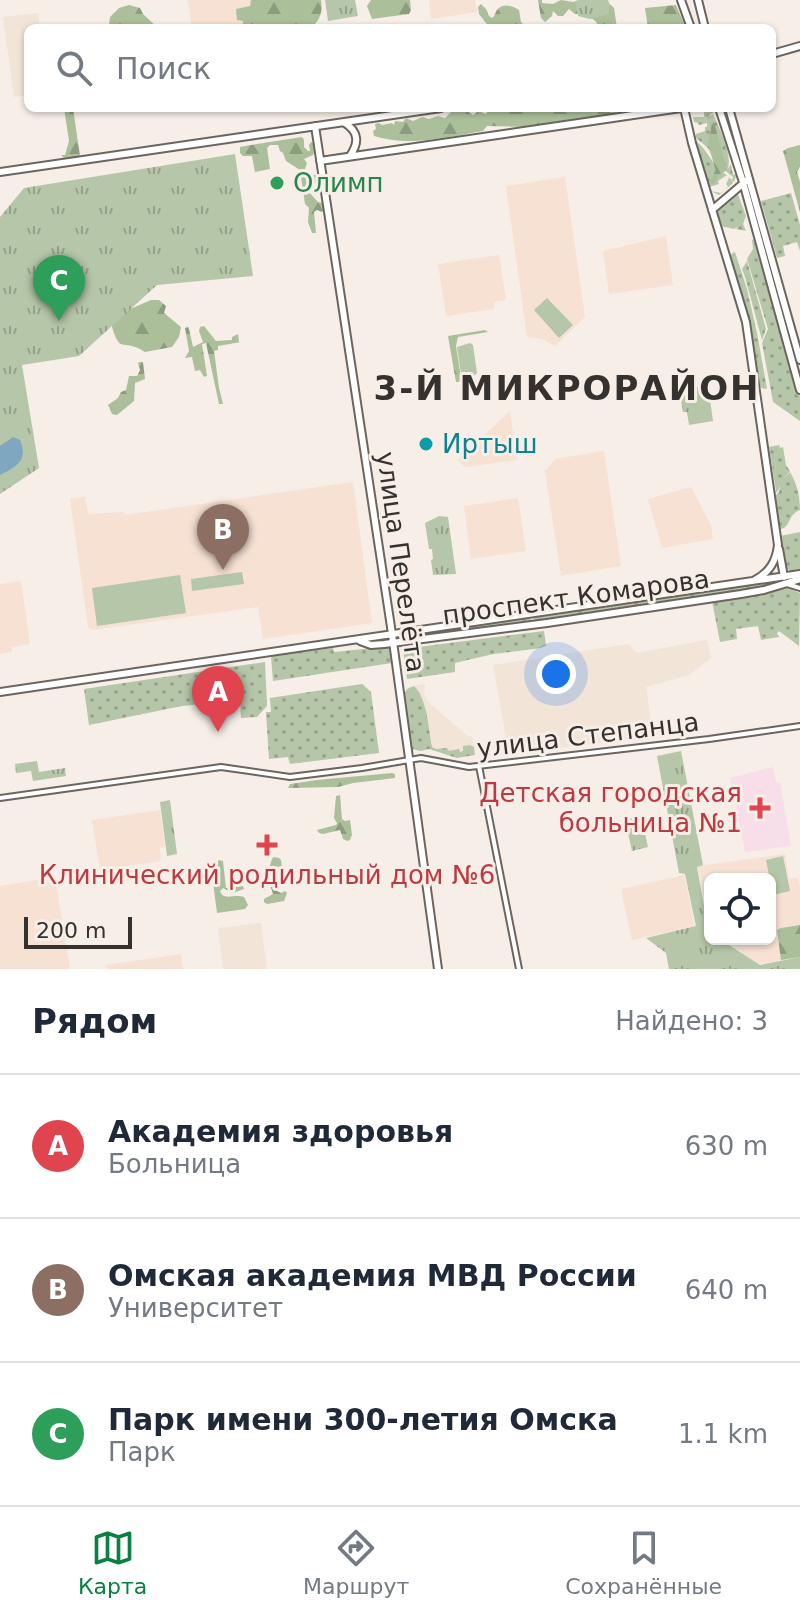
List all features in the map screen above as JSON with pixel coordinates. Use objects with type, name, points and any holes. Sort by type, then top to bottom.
[{"type":"main road","points":[[698,1],[704,24]]},
{"type":"main road","points":[[683,3],[690,24]]},
{"type":"main road","points":[[688,18],[694,24]]},
{"type":"main road","points":[[776,53],[800,46]]},
{"type":"main road","points":[[0,172],[413,112]]},
{"type":"main road","points":[[624,112],[629,117]]},
{"type":"main road","points":[[320,161],[658,112]]},
{"type":"main road","points":[[683,112],[746,322],[784,580]]},
{"type":"main road","points":[[720,112],[746,181],[800,360]]},
{"type":"main road","points":[[730,112],[800,390]]},
{"type":"main road","points":[[344,122],[357,137],[356,148],[350,156]]},
{"type":"main road","name":"улица Перелёта","points":[[315,126],[392,634],[438,969]]},
{"type":"main road","points":[[712,210],[746,181]]},
{"type":"main road","points":[[752,581],[768,571],[778,545]]},
{"type":"main road","name":"проспект Комарова","points":[[357,640],[371,645],[531,625],[741,594],[800,577]]},
{"type":"main road","name":"проспект Комарова","points":[[0,692],[752,581],[784,580]]},
{"type":"main road","points":[[740,583],[744,587],[741,594]]},
{"type":"main road","points":[[580,607],[581,617]]},
{"type":"main road","points":[[530,614],[533,618],[531,625]]},
{"type":"street","points":[[784,580],[800,587],[800,577]]},
{"type":"street","name":"улица Степанца","points":[[0,798],[214,767],[290,777],[427,758],[460,766],[479,766],[800,726]]},
{"type":"street","points":[[479,766],[519,969]]},
{"type":"shaded area","points":[[188,0],[271,0],[256,24],[191,24]]},
{"type":"shaded area","points":[[429,0],[475,0],[477,12],[431,19]]},
{"type":"shaded area","points":[[38,13],[39,24],[24,24],[24,96],[14,97],[3,17]]},
{"type":"shaded area","points":[[565,177],[585,317],[555,346],[542,339],[527,337],[506,186]]},
{"type":"shaded area","points":[[666,236],[673,285],[609,294],[603,251]]},
{"type":"shaded area","points":[[499,255],[506,300],[494,302],[494,309],[446,316],[438,264]]},
{"type":"shaded area","points":[[510,411],[517,460],[465,467],[458,460]]},
{"type":"shaded area","points":[[604,451],[621,566],[561,576],[545,471],[555,459]]},
{"type":"shaded area","points":[[353,482],[372,623],[263,639],[258,607],[92,630],[88,627],[70,499],[85,497],[88,514],[124,512],[125,515]]},
{"type":"shaded area","points":[[691,487],[711,525],[713,539],[662,548],[648,499]]},
{"type":"shaded area","points":[[518,498],[526,551],[471,559],[464,506]]},
{"type":"shaded area","points":[[21,581],[30,644],[11,647],[12,652],[0,654],[0,584]]},
{"type":"shaded area","points":[[707,640],[711,658],[689,675],[646,687],[653,736],[509,754],[493,665],[629,644],[636,653]]},
{"type":"shaded area","points":[[425,684],[424,693],[428,702],[469,737],[472,736],[474,747],[464,746],[464,751],[459,752],[431,746],[425,705],[413,686]]},
{"type":"shaded area","name":"Детская городская больница №1","points":[[773,767],[776,782],[780,782],[791,846],[745,852],[730,778]]},
{"type":"shaded area","points":[[160,810],[165,847],[160,848],[161,861],[100,870],[92,820]]},
{"type":"shaded area","points":[[785,854],[789,879],[798,878],[800,887],[800,957],[759,964],[731,945],[776,945],[776,873],[704,873],[704,896],[698,866]]},
{"type":"shaded area","points":[[684,875],[695,926],[632,940],[621,889]]},
{"type":"shaded area","points":[[55,877],[70,969],[0,969],[0,886]]},
{"type":"shaded area","points":[[261,923],[267,969],[223,969],[218,928]]},
{"type":"shaded area","points":[[181,954],[183,969],[107,969],[106,965]]},
{"type":"green space","points":[[251,0],[321,0],[321,12],[315,24],[243,24],[243,21],[237,20],[236,9],[250,6]]},
{"type":"green space","points":[[325,0],[355,0],[358,16],[328,21]]},
{"type":"green space","points":[[371,0],[410,0],[411,10],[409,14],[372,19],[367,6]]},
{"type":"green space","points":[[538,0],[553,4],[561,0],[582,0],[611,5],[616,24],[597,24],[592,18],[575,14],[569,9],[563,16],[553,11],[545,22],[541,18]]},
{"type":"green space","points":[[608,0],[608,14],[590,19],[578,16],[575,1]]},
{"type":"green space","points":[[481,4],[492,18],[502,6],[517,9],[523,24],[487,24],[478,7]]},
{"type":"green space","points":[[129,5],[140,8],[154,24],[109,24],[110,17],[119,8]]},
{"type":"green space","points":[[676,5],[684,24],[647,24],[645,8]]},
{"type":"green space","points":[[65,112],[74,112],[80,156],[66,160],[61,155],[65,155],[69,141]]},
{"type":"green space","points":[[451,112],[617,113],[524,127],[487,126],[483,131],[428,140],[387,139],[374,136],[373,131],[375,124],[394,125],[395,121],[403,122],[406,118],[413,121],[422,117],[445,118]]},
{"type":"green space","points":[[704,112],[714,112],[704,119],[713,114],[727,148],[728,169],[731,164],[736,176],[734,182],[733,177],[717,164],[708,148],[695,137],[705,131],[707,123],[699,125],[693,117],[704,117]]},
{"type":"green space","points":[[710,122],[714,122],[727,170],[719,175],[714,185],[709,181],[716,171],[708,144]]},
{"type":"green space","points":[[302,137],[308,151],[311,142],[316,149],[313,155],[304,159],[307,163],[305,169],[300,170],[286,161],[278,145],[267,148],[270,169],[255,172],[252,156],[240,153],[240,147]]},
{"type":"green space","points":[[694,140],[716,166],[727,175],[718,181],[719,184],[709,187]]},
{"type":"green space","points":[[800,145],[797,172],[800,212],[783,151]]},
{"type":"green space","points":[[235,154],[253,276],[157,285],[79,356],[22,365],[39,468],[0,494],[0,217],[24,188]]},
{"type":"green space","points":[[318,175],[320,181],[308,184],[307,190],[325,206],[322,212],[314,212],[316,233],[312,233],[308,222],[309,208],[305,204],[301,177]]},
{"type":"green space","points":[[728,176],[733,183],[719,195],[711,191],[721,193],[728,187]]},
{"type":"green space","points":[[737,192],[746,216],[743,224],[746,231],[736,229],[740,226],[734,229],[721,226],[717,211]]},
{"type":"green space","points":[[791,193],[800,225],[800,251],[797,242],[783,246],[785,256],[777,258],[761,201]]},
{"type":"green space","points":[[754,239],[794,385],[800,396],[800,421],[773,402],[762,343],[768,329],[747,259]]},
{"type":"green space","points":[[735,252],[747,289],[767,389],[761,388],[757,379],[748,318],[730,255]]},
{"type":"green space","points":[[747,261],[766,329],[762,340],[742,269]]},
{"type":"green space","points":[[547,298],[573,325],[559,338],[534,310]]},
{"type":"green space","points":[[151,300],[159,300],[166,306],[164,313],[181,327],[172,347],[145,352],[120,343],[111,323],[119,314]]},
{"type":"green space","points":[[204,326],[216,341],[232,340],[238,334],[241,342],[218,346],[218,350],[214,351],[223,404],[219,404],[206,343],[202,344],[207,376],[204,377],[200,370],[195,371],[192,357],[185,358],[189,351],[185,328],[189,329],[193,347],[203,342],[199,331]]},
{"type":"green space","points":[[488,332],[458,337],[456,346],[461,378],[456,382],[448,336]]},
{"type":"green space","points":[[473,345],[477,373],[463,377],[457,347]]},
{"type":"green space","points":[[143,362],[145,379],[135,383],[134,401],[117,415],[112,414],[108,405],[126,390],[129,376],[137,376],[140,370],[138,363]]},
{"type":"green space","points":[[708,385],[713,421],[689,425],[679,390]]},
{"type":"green space","points":[[769,447],[783,447],[790,471],[784,478],[790,472],[795,481],[800,510],[781,529],[774,497],[780,485],[774,494]]},
{"type":"green space","points":[[439,516],[448,517],[456,574],[433,575],[432,549],[429,549],[425,523]]},
{"type":"green space","points":[[800,532],[800,570],[792,572],[785,567],[780,536]]},
{"type":"green space","points":[[242,572],[244,584],[192,591],[191,579]]},
{"type":"green space","points":[[180,575],[186,613],[97,626],[92,588]]},
{"type":"green space","points":[[800,575],[800,578],[764,588],[534,623],[533,616]]},
{"type":"green space","points":[[781,588],[800,593],[799,646],[779,631],[779,637],[761,640],[758,626],[736,629],[737,639],[720,642],[712,601]]},
{"type":"green space","points":[[529,617],[532,620],[530,623],[396,639],[399,636]]},
{"type":"green space","points":[[544,631],[546,646],[541,648],[493,654],[455,663],[455,672],[407,679],[403,649]]},
{"type":"green space","points":[[333,648],[334,652],[390,648],[392,663],[273,681],[271,656]]},
{"type":"green space","points":[[265,662],[267,706],[257,717],[241,718],[240,700],[182,706],[89,725],[84,689]]},
{"type":"green space","points":[[362,684],[371,692],[379,753],[290,764],[288,757],[269,759],[266,712],[271,712],[270,698]]},
{"type":"green space","points":[[414,686],[425,706],[432,747],[447,748],[449,751],[459,749],[460,752],[463,746],[470,745],[474,747],[475,755],[457,758],[429,749],[411,749],[404,695],[407,689]]},
{"type":"green space","points":[[681,751],[703,865],[697,867],[704,906],[704,945],[729,945],[760,965],[800,957],[800,969],[669,969],[666,953],[646,938],[696,926],[685,874],[679,873],[657,756]]},
{"type":"green space","points":[[37,761],[39,772],[65,768],[66,776],[33,781],[31,771],[16,773],[15,764]]},
{"type":"green space","points":[[392,773],[395,778],[338,787],[288,788],[290,784],[317,780]]},
{"type":"green space","points":[[340,795],[342,819],[350,820],[352,835],[347,841],[340,830],[323,834],[317,830],[336,825],[336,796]]},
{"type":"green space","points":[[170,800],[177,854],[167,856],[160,802]]},
{"type":"green space","points":[[641,816],[648,847],[632,851],[625,820]]},
{"type":"green space","points":[[783,856],[790,891],[776,894],[776,873],[769,873],[766,860]]},
{"type":"green space","points":[[273,857],[281,860],[283,877],[276,882],[277,891],[287,893],[284,901],[267,904],[264,899],[273,894],[269,876]]},
{"type":"green space","points":[[218,860],[223,861],[226,888],[243,886],[244,889],[233,893],[223,888],[220,891],[222,895],[244,897],[248,905],[245,909],[217,913],[211,867],[218,864]]},
{"type":"green space","points":[[800,925],[800,957],[781,960],[777,930]]},
{"type":"water","points":[[13,437],[20,440],[22,457],[20,462],[0,475],[0,446]]},
{"type":"place","name":"Олимп","points":[[277,183]]},
{"type":"place","name":"Парк имени 300-летия Омска","points":[[59,321]]},
{"type":"place","name":"Иртыш","points":[[426,444]]},
{"type":"place","name":"Омская академия МВД России","points":[[223,570]]},
{"type":"place","name":"Академия здоровья","points":[[218,732]]},
{"type":"place","name":"Детская городская больница №1","points":[[760,808]]},
{"type":"place","name":"Клинический родильный дом №6","points":[[267,845]]},
{"type":"district","name":"3-Й МИКРОРАЙОН","points":[[567,388]]}]
